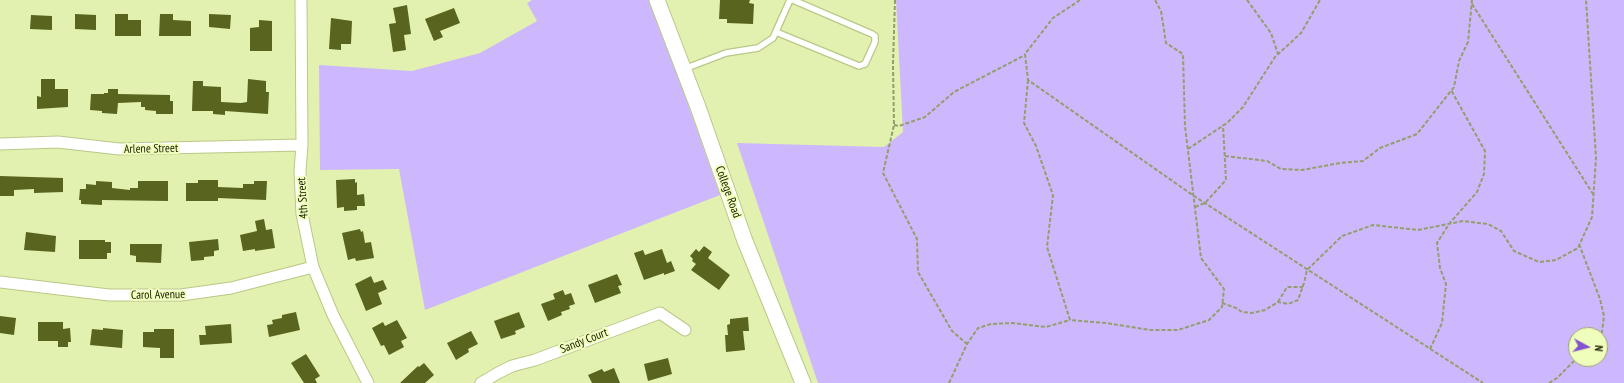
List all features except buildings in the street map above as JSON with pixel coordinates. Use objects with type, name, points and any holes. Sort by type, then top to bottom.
[{"type":"street","name":"4th Street","points":[[301,0],[302,145],[300,171],[302,214],[313,267],[333,315],[368,383]]},
{"type":"street","name":"College Road","points":[[657,0],[684,69],[745,241],[803,383]]},
{"type":"street","name":"Arlene Street","points":[[0,144],[58,142],[119,149],[302,145]]},
{"type":"street","name":"Carol Avenue","points":[[0,282],[109,295],[181,295],[231,288],[313,267]]},
{"type":"street","name":"Sandy Court","points":[[481,383],[498,372],[512,366],[535,360],[660,313],[685,330]]},
{"type":"lane","points":[[684,69],[726,53],[758,48],[773,38],[790,0]]},
{"type":"lane","points":[[776,32],[859,66],[865,64],[875,42],[872,34],[793,0]]},
{"type":"path","points":[[895,0],[893,64],[894,125],[883,173],[918,239],[918,272],[952,331],[966,344]]},
{"type":"path","points":[[894,125],[899,126],[925,117],[954,92],[1025,54],[1053,18],[1080,0]]},
{"type":"path","points":[[949,383],[966,344],[978,328],[991,324],[1012,323],[1046,327],[1070,320],[1106,323],[1150,330],[1178,330],[1209,320],[1222,307],[1224,289],[1202,258],[1185,126],[1183,54],[1166,43],[1161,11],[1155,0]]},
{"type":"path","points":[[1247,0],[1271,33],[1278,54]]},
{"type":"path","points":[[1188,150],[1224,125],[1243,107],[1278,54],[1301,33],[1320,0]]},
{"type":"path","points":[[1226,156],[1267,162],[1281,169],[1302,170],[1363,160],[1380,148],[1417,134],[1454,87],[1459,61],[1468,42],[1472,0]]},
{"type":"path","points":[[1278,302],[1288,304],[1298,300],[1307,270],[1342,236],[1373,225],[1418,230],[1463,222],[1488,224],[1501,231],[1514,251],[1539,262],[1556,260],[1578,248],[1592,217],[1596,158],[1586,0]]},
{"type":"path","points":[[1472,4],[1578,168],[1593,195]]},
{"type":"path","points":[[1025,54],[1028,80],[1024,122],[1036,146],[1053,195],[1047,247],[1070,320]]},
{"type":"path","points":[[1028,80],[1194,196],[1484,383]]},
{"type":"path","points":[[1430,349],[1442,322],[1446,284],[1440,268],[1437,244],[1449,224],[1477,192],[1484,174],[1485,151],[1451,90]]},
{"type":"path","points":[[1195,207],[1205,203],[1226,180],[1224,125]]},
{"type":"path","points":[[1579,244],[1600,299],[1604,316],[1603,327]]},
{"type":"path","points":[[1222,303],[1242,312],[1252,313],[1265,310],[1278,302],[1287,288],[1303,287]]},
{"type":"path","points":[[1549,383],[1557,378],[1568,367]]},
{"type":"shaded area","points":[[532,0],[650,0],[720,195],[425,310],[399,169],[320,170],[319,65],[412,71],[480,53],[537,21],[527,3]]},
{"type":"shaded area","points":[[896,0],[1624,0],[1624,383],[818,383],[737,143],[884,147],[903,132]]}]
